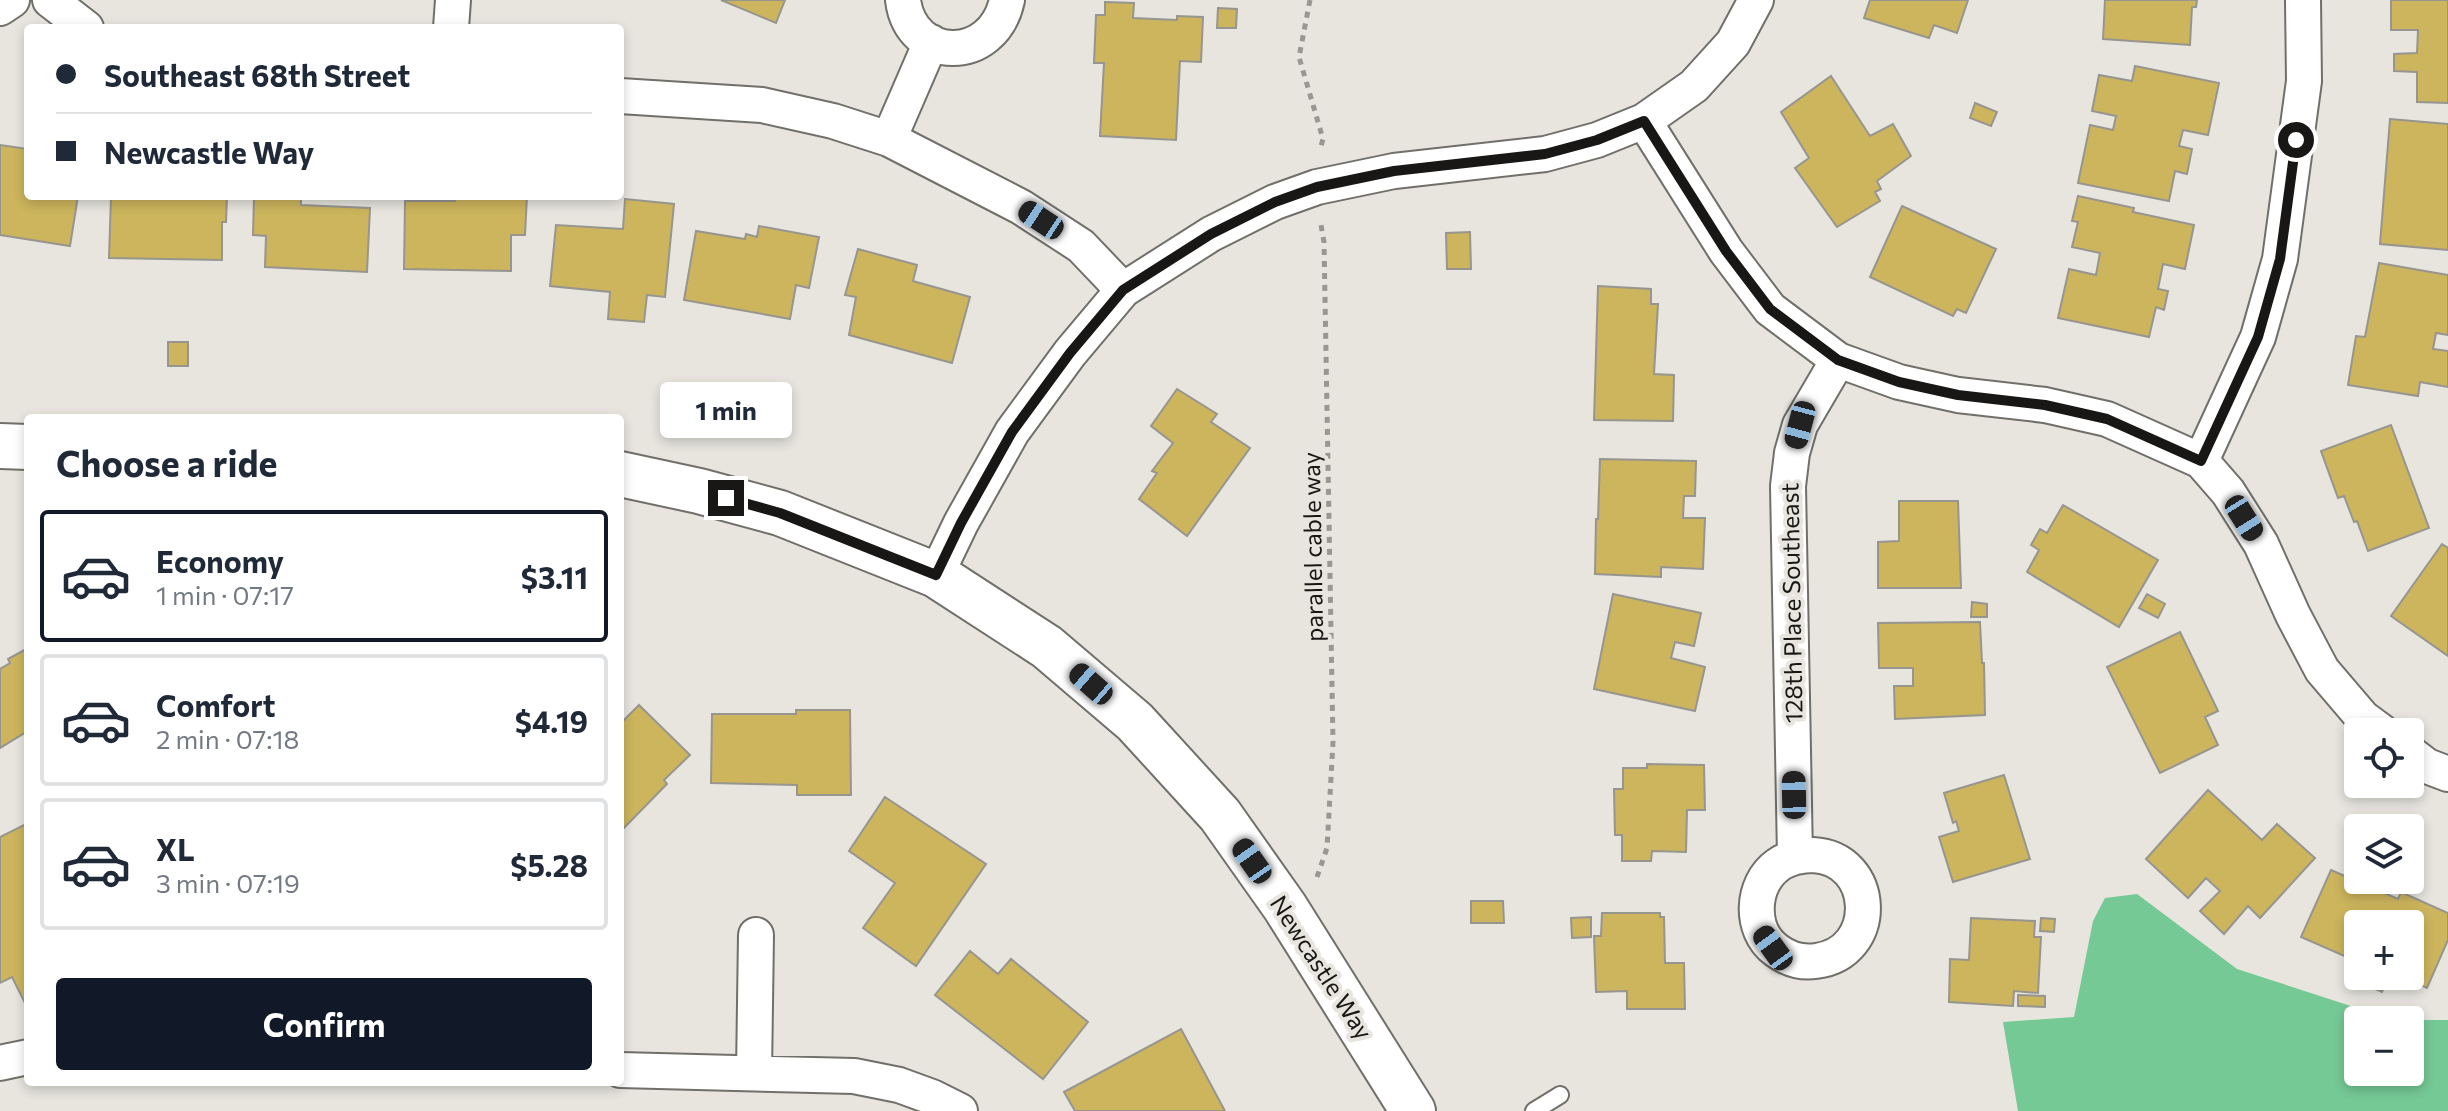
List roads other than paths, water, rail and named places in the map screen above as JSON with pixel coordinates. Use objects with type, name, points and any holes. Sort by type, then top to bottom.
[{"type":"main road","points":[[0,446],[24,447]]},
{"type":"main road","name":"Newcastle Way","points":[[624,475],[780,513],[936,575],[1047,647],[1135,722],[1220,815],[1285,907],[1413,1111]]},
{"type":"street","points":[[0,8],[12,0]]},
{"type":"street","points":[[50,0],[81,24]]},
{"type":"street","points":[[451,24],[453,0]]},
{"type":"street","points":[[903,0],[913,28],[931,42],[944,47],[962,48],[980,43],[994,31],[1004,15],[1007,0]]},
{"type":"street","points":[[936,575],[1012,432],[1070,353],[1123,290],[1211,234],[1275,202],[1317,187],[1394,171],[1545,154],[1597,140],[1644,121],[1694,86],[1733,43],[1756,0]]},
{"type":"street","points":[[2201,461],[2258,337],[2280,259],[2304,81],[2303,0]]},
{"type":"street","points":[[889,139],[931,42]]},
{"type":"street","points":[[624,96],[762,105],[833,121],[889,139],[1021,207],[1081,246],[1123,290]]},
{"type":"street","points":[[1644,121],[1726,251],[1770,309],[1838,360],[1899,382],[1958,395],[2045,405],[2107,419],[2201,461],[2228,492],[2261,544],[2322,670],[2363,718]]},
{"type":"street","name":"128th Place Southeast","points":[[1795,857],[1788,486],[1792,453],[1800,425],[1838,360]]},
{"type":"street","points":[[754,1073],[756,935]]},
{"type":"street","points":[[0,1063],[24,1058]]},
{"type":"street","points":[[624,1070],[854,1076],[899,1085],[960,1111]]},
{"type":"lane","points":[[1534,1111],[1560,1095]]}]
